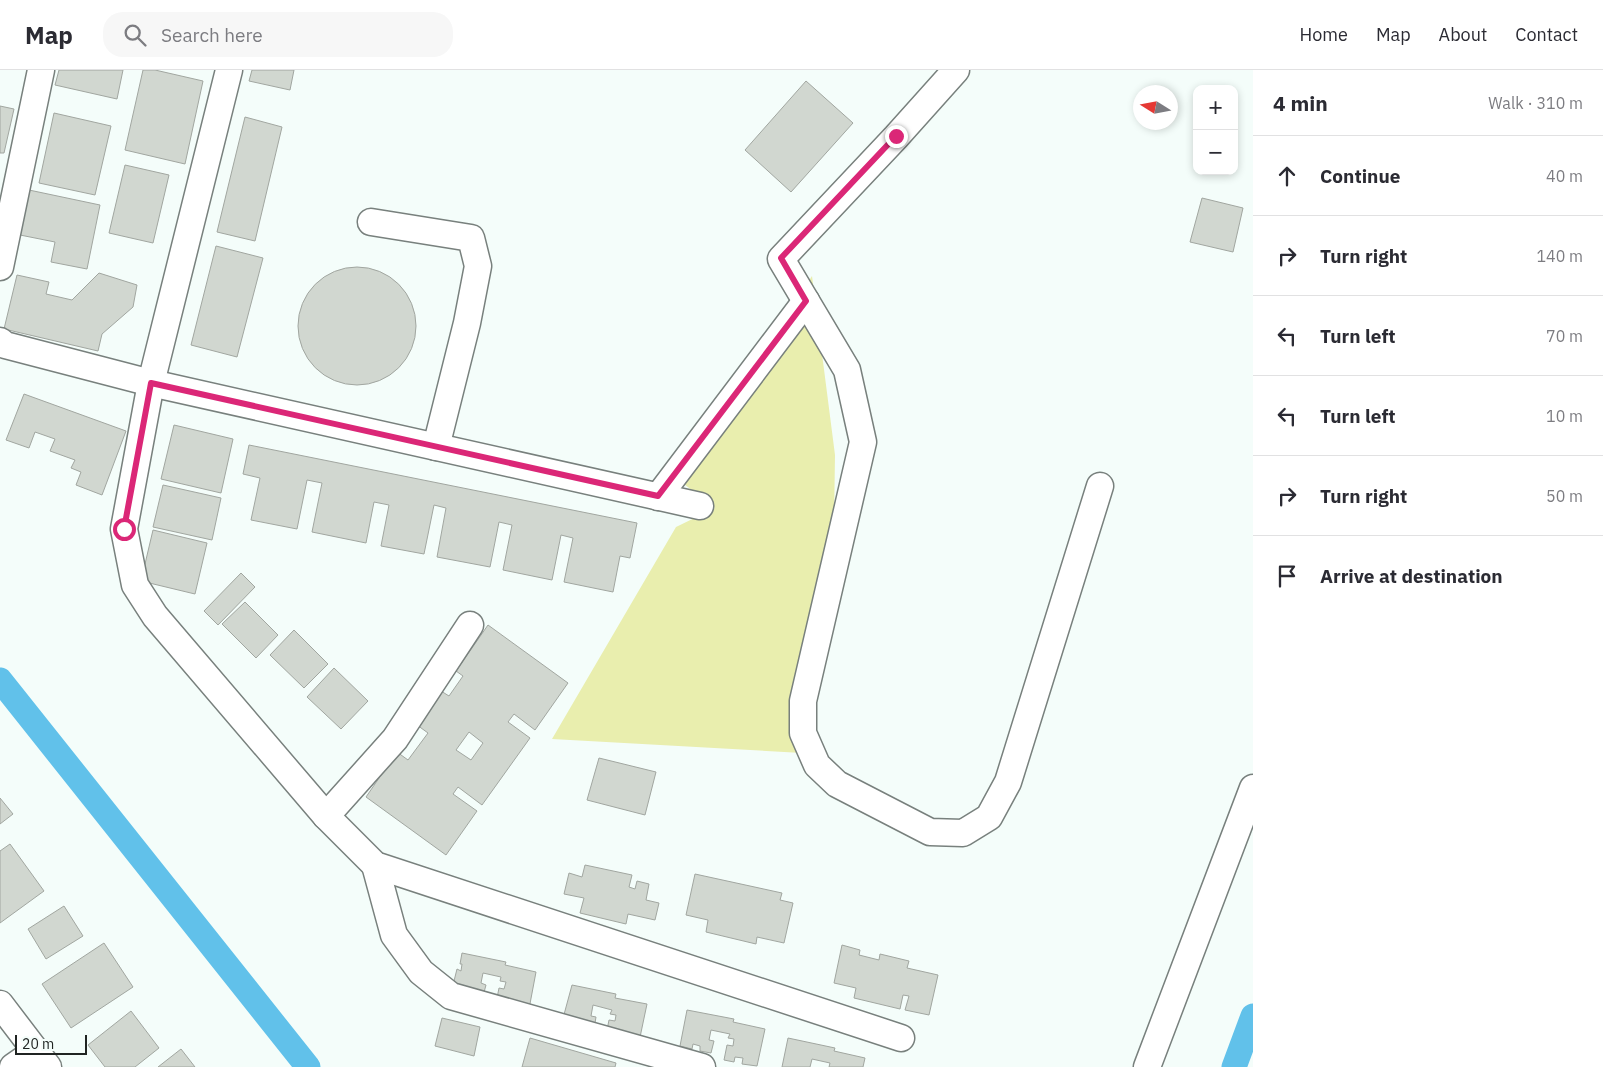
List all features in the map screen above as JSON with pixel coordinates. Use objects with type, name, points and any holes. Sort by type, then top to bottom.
[{"type":"street","points":[[0,267],[41,70]]},
{"type":"street","points":[[229,70],[151,383],[124,529],[135,585],[155,616],[326,816],[375,865],[901,1038]]},
{"type":"street","points":[[956,70],[781,258],[847,370],[863,442],[803,701],[803,733],[817,765],[837,784],[930,832],[963,833],[989,817],[1008,782],[1100,486]]},
{"type":"street","points":[[371,222],[471,238],[478,266],[467,323],[436,447]]},
{"type":"street","points":[[658,496],[806,301]]},
{"type":"street","points":[[0,341],[5,346],[151,383],[700,506]]},
{"type":"street","points":[[326,816],[395,739],[470,625]]},
{"type":"street","points":[[1146,1067],[1253,788]]},
{"type":"street","points":[[375,865],[394,935],[421,972],[451,996],[702,1067]]},
{"type":"street","points":[[0,1004],[42,1059],[13,1067]]},
{"type":"green space","points":[[812,276],[835,455],[834,523],[802,753],[552,739],[676,527],[715,508],[680,481]]},
{"type":"building","points":[[59,70],[123,70],[117,99],[55,85]]},
{"type":"building","points":[[143,70],[155,70],[203,81],[185,164],[125,150]]},
{"type":"building","points":[[252,70],[294,70],[290,90],[249,81]]},
{"type":"building","points":[[806,81],[853,123],[791,192],[745,150]]},
{"type":"building","points":[[0,106],[14,109],[4,153],[0,153]]},
{"type":"building","points":[[54,113],[111,126],[95,195],[39,183]]},
{"type":"building","points":[[245,117],[282,127],[255,241],[217,232]]},
{"type":"building","points":[[125,165],[169,175],[153,243],[109,233]]},
{"type":"building","points":[[29,190],[100,205],[87,269],[51,262],[55,242],[20,235]]},
{"type":"building","points":[[1202,198],[1243,208],[1233,252],[1190,242]]},
{"type":"building","points":[[216,246],[263,258],[237,357],[191,345]]},
{"type":"building","points":[[357,267],[369,268],[380,272],[399,284],[411,303],[415,314],[415,338],[411,349],[399,368],[380,380],[369,384],[357,385],[345,384],[334,380],[315,368],[303,349],[299,338],[298,326],[299,314],[303,303],[315,284],[334,272],[345,268]]},
{"type":"building","points":[[99,273],[137,285],[133,307],[102,334],[98,351],[4,329],[17,275],[49,282],[46,294],[72,300]]},
{"type":"building","points":[[24,394],[126,431],[102,495],[76,485],[81,472],[71,468],[75,460],[50,451],[55,439],[35,432],[29,448],[6,440]]},
{"type":"building","points":[[174,425],[233,439],[221,493],[161,479]]},
{"type":"building","points":[[249,445],[637,523],[630,558],[620,556],[613,592],[564,582],[573,538],[561,535],[552,580],[503,570],[512,525],[499,522],[490,567],[437,557],[446,508],[434,505],[424,554],[381,546],[389,505],[374,502],[366,543],[312,532],[322,483],[307,480],[297,529],[251,520],[260,478],[243,474]]},
{"type":"building","points":[[163,485],[221,498],[212,540],[153,527]]},
{"type":"building","points":[[153,530],[207,543],[195,594],[141,581]]},
{"type":"building","points":[[241,573],[255,587],[218,625],[204,611]]},
{"type":"building","points":[[245,602],[278,635],[256,658],[222,624]]},
{"type":"building","points":[[488,625],[568,683],[535,730],[514,714],[508,722],[530,738],[482,805],[458,787],[453,794],[477,811],[446,855],[366,797],[397,752],[408,760],[428,733],[417,725],[441,691],[449,696],[463,676],[456,671]],"holes":[[[469,732],[483,743],[471,760],[456,750]]]},
{"type":"building","points":[[294,630],[328,664],[304,688],[270,655]]},
{"type":"building","points":[[334,668],[368,701],[341,729],[307,697]]},
{"type":"building","points":[[599,758],[656,772],[645,815],[587,800]]},
{"type":"building","points":[[0,798],[13,814],[0,824]]},
{"type":"building","points":[[10,844],[44,891],[0,923],[0,851]]},
{"type":"building","points":[[585,865],[632,875],[629,887],[635,889],[637,881],[649,884],[646,900],[659,903],[655,920],[628,914],[626,924],[580,913],[584,898],[564,894],[569,873],[582,877]]},
{"type":"building","points":[[695,874],[782,893],[780,900],[793,903],[784,943],[757,937],[756,944],[706,932],[708,920],[686,915]]},
{"type":"building","points":[[64,906],[83,936],[46,959],[28,929]]},
{"type":"building","points":[[104,943],[133,987],[71,1028],[42,984]]},
{"type":"building","points":[[842,945],[860,950],[859,955],[879,960],[880,954],[909,961],[907,968],[938,975],[929,1015],[905,1010],[909,996],[903,995],[900,1009],[854,998],[856,988],[834,983]]},
{"type":"building","points":[[462,953],[506,962],[505,965],[536,972],[529,1009],[496,1003],[499,988],[504,989],[506,982],[500,981],[501,977],[483,973],[481,983],[486,985],[483,996],[452,989],[457,969],[461,971]]},
{"type":"building","points":[[572,985],[616,994],[615,998],[647,1004],[639,1042],[606,1035],[609,1020],[615,1021],[616,1015],[610,1014],[612,1010],[593,1005],[591,1016],[596,1017],[594,1029],[562,1022]]},
{"type":"building","points":[[687,1010],[734,1019],[733,1022],[765,1029],[757,1066],[742,1064],[743,1058],[735,1057],[734,1062],[724,1060],[727,1045],[733,1046],[734,1039],[728,1038],[730,1034],[711,1030],[709,1040],[714,1041],[711,1053],[700,1051],[700,1046],[693,1044],[692,1049],[680,1046]]},
{"type":"building","points":[[131,1011],[159,1048],[135,1067],[105,1067],[88,1045]]},
{"type":"building","points":[[442,1018],[480,1027],[474,1056],[435,1046]]},
{"type":"building","points":[[530,1038],[616,1063],[615,1067],[522,1067]]},
{"type":"building","points":[[788,1038],[835,1048],[834,1051],[865,1058],[863,1067],[829,1067],[830,1063],[812,1059],[810,1067],[782,1067]]},
{"type":"building","points":[[181,1049],[195,1067],[158,1067]]},
{"type":"waterway","points":[[0,680],[308,1067]]},
{"type":"waterway","points":[[1234,1067],[1253,1016]]},
{"type":"route","points":[[124,529],[151,383],[658,496],[806,301],[781,258],[896,136]]}]
